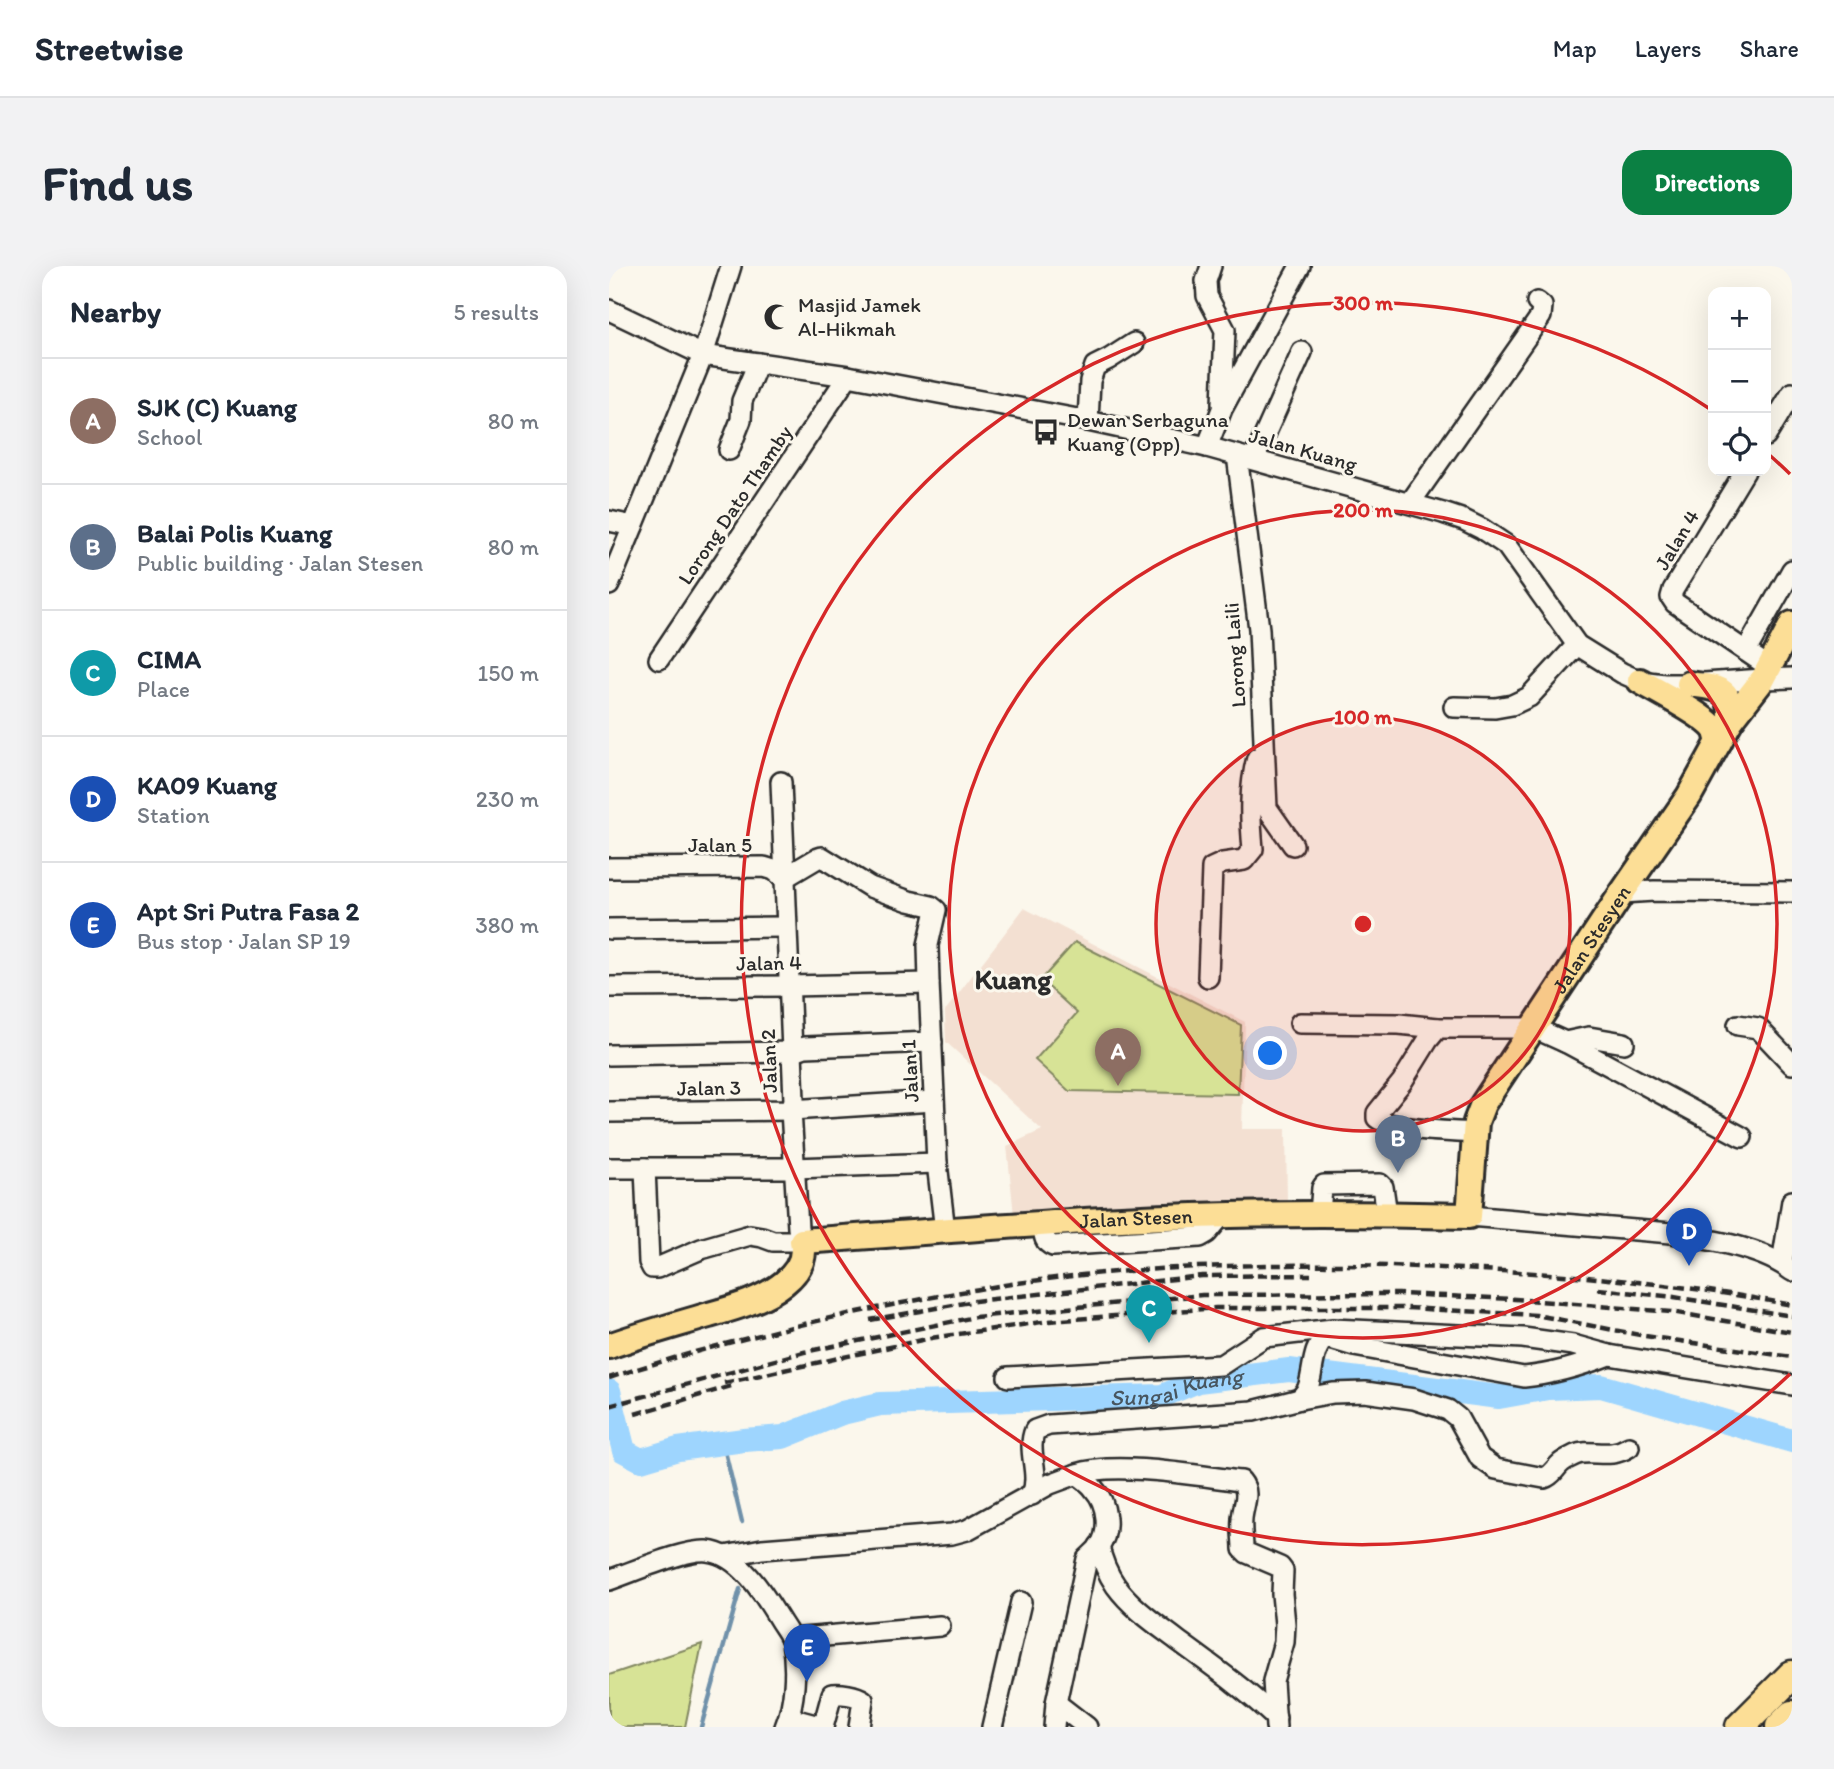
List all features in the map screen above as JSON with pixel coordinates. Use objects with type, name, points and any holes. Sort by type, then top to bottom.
[{"type":"highway","points":[[1740,1727],[1792,1675]]},
{"type":"highway","points":[[1780,1727],[1792,1715]]},
{"type":"main road","name":"Jalan Stesyen","points":[[1469,1216],[1476,1122],[1483,1104],[1689,796],[1731,720],[1766,673],[1792,624]]},
{"type":"main road","points":[[1640,681],[1710,725],[1719,742]]},
{"type":"main road","points":[[1689,684],[1719,689],[1730,702],[1731,720]]},
{"type":"main road","name":"Jalan Stesen","points":[[802,1241],[1137,1218],[1320,1214],[1469,1216]]},
{"type":"main road","points":[[611,1345],[740,1306],[769,1293],[785,1283],[799,1268],[804,1255],[802,1241]]},
{"type":"street","points":[[609,585],[703,355],[731,266]]},
{"type":"street","points":[[1212,266],[1206,281],[1207,296],[1225,330],[1222,409]]},
{"type":"street","points":[[1207,447],[1222,409],[1300,266]]},
{"type":"street","points":[[1411,503],[1541,316],[1542,306],[1537,302]]},
{"type":"street","name":"Jalan Kuang","points":[[609,310],[703,355],[848,376],[1088,421],[1207,447],[1411,503],[1464,520],[1506,545],[1577,645],[1613,668],[1640,681],[1689,684],[1766,673],[1792,678]]},
{"type":"street","points":[[1088,421],[1090,381],[1095,366],[1134,343]]},
{"type":"street","points":[[1245,457],[1302,352]]},
{"type":"street","points":[[729,450],[741,420],[742,401],[758,363]]},
{"type":"street","name":"Lorong Dato Thamby","points":[[659,659],[848,376]]},
{"type":"street","points":[[1771,428],[1792,393]]},
{"type":"street","name":"Lorong Laili","points":[[1245,457],[1259,629],[1267,808],[1293,845]]},
{"type":"street","name":"Jalan 4","points":[[1742,476],[1671,597],[1675,603],[1746,651]]},
{"type":"street","points":[[609,521],[633,526]]},
{"type":"street","points":[[1766,673],[1746,651],[1792,570]]},
{"type":"street","points":[[1454,707],[1495,708],[1512,705],[1529,697],[1577,645]]},
{"type":"street","points":[[1208,977],[1212,868],[1223,863],[1244,860],[1253,849],[1250,818],[1252,776],[1263,737]]},
{"type":"street","name":"Jalan 2","points":[[781,782],[794,1100],[791,1110],[798,1228],[802,1241]]},
{"type":"street","name":"Jalan 1","points":[[785,878],[821,857],[870,887],[936,910],[928,945],[929,983],[937,1163],[945,1231]]},
{"type":"street","name":"Jalan 5","points":[[609,868],[764,867],[785,878]]},
{"type":"street","points":[[1622,893],[1792,892]]},
{"type":"street","points":[[609,929],[786,927]]},
{"type":"street","name":"Jalan 4","points":[[609,987],[929,983]]},
{"type":"street","points":[[1300,1023],[1534,1028],[1742,1137]]},
{"type":"street","points":[[1738,1025],[1758,1028],[1792,1064]]},
{"type":"street","points":[[1438,1028],[1402,1082],[1377,1113],[1377,1118],[1384,1124],[1475,1133]]},
{"type":"street","points":[[1565,1042],[1589,1037],[1625,1043]]},
{"type":"street","points":[[609,1055],[791,1052],[804,1047],[932,1042]]},
{"type":"street","name":"Jalan 3","points":[[609,1112],[791,1110],[935,1101]]},
{"type":"street","points":[[609,1168],[794,1168],[937,1163]]},
{"type":"street","points":[[645,1168],[649,1262],[652,1268],[701,1249],[750,1236],[773,1241],[802,1241]]},
{"type":"street","points":[[1469,1216],[1671,1233],[1764,1254],[1787,1267],[1792,1201]]},
{"type":"street","points":[[1008,1377],[1221,1365],[1264,1337],[1333,1329],[1524,1338],[1792,1385]]},
{"type":"street","points":[[1303,1394],[1318,1348],[1322,1340],[1327,1338],[1354,1346],[1524,1377],[1582,1366],[1609,1355]]},
{"type":"street","points":[[1032,1495],[1036,1475],[1031,1440],[1035,1430],[1049,1424],[1253,1411],[1303,1394],[1365,1392],[1414,1399],[1448,1409],[1458,1418],[1480,1458],[1496,1469],[1544,1478],[1551,1475],[1560,1464],[1578,1454],[1608,1454],[1629,1447]]},
{"type":"street","points":[[725,1556],[762,1549],[952,1534],[967,1530],[1050,1484],[1077,1474],[1107,1469],[1241,1481],[1247,1493],[1242,1519],[1243,1549],[1283,1571],[1284,1642],[1273,1681],[1276,1722]]},
{"type":"street","points":[[1054,1727],[1056,1703],[1087,1559],[1105,1535],[1103,1505],[1095,1490],[1077,1474]]},
{"type":"street","points":[[1099,1546],[1108,1574],[1143,1614],[1244,1689],[1276,1722]]},
{"type":"street","points":[[609,1580],[684,1554],[706,1551],[725,1556],[743,1570],[765,1596],[791,1639],[795,1671],[787,1722],[823,1727],[831,1694],[836,1693],[863,1700],[859,1727]]},
{"type":"street","points":[[992,1727],[1021,1602]]},
{"type":"street","points":[[791,1639],[940,1626]]},
{"type":"street","points":[[1056,1703],[1087,1727]]},
{"type":"shaded area","points":[[1024,908],[1245,1022],[1242,1129],[1286,1129],[1287,1204],[1014,1216],[1007,1146],[1042,1130],[946,1042],[945,1011]]},
{"type":"green space","points":[[1075,942],[1241,1025],[1238,1094],[1069,1091],[1035,1060],[1077,1013],[1041,980]]},
{"type":"green space","points":[[702,1644],[685,1727],[609,1727],[609,1675]]},
{"type":"waterway","name":"Sungai Kuang","points":[[609,1391],[624,1451],[641,1460],[678,1449],[783,1437],[842,1413],[880,1404],[1162,1396],[1198,1381],[1289,1370],[1499,1397],[1548,1388],[1601,1386],[1792,1441]]},
{"type":"waterway","points":[[723,1443],[742,1522]]},
{"type":"waterway","points":[[701,1727],[740,1589]]},
{"type":"railway","points":[[609,1378],[730,1343],[885,1306],[1016,1283],[1159,1269],[1333,1265],[1504,1271],[1669,1286],[1792,1305]]},
{"type":"railway","points":[[870,1320],[975,1301],[1202,1276],[1311,1275]]},
{"type":"railway","points":[[1598,1289],[1674,1297],[1792,1316]]},
{"type":"railway","points":[[609,1406],[804,1352],[975,1317],[1202,1295],[1399,1294],[1515,1299],[1671,1312],[1792,1332]]},
{"type":"railway","points":[[724,1383],[931,1338],[1049,1321],[1216,1308],[1407,1308],[1536,1315],[1645,1336],[1792,1357]]},
{"type":"railway","points":[[635,1414],[735,1385]]},
{"type":"place","name":"Masjid Jamek Al-Hikmah","points":[[777,317]]},
{"type":"place","name":"Dewan Serbaguna Kuang (Opp)","points":[[1046,432]]},
{"type":"place","name":"SJK (C) Kuang","points":[[1118,1086]]},
{"type":"place","name":"Balai Polis Kuang","points":[[1398,1173]]},
{"type":"place","name":"KA09 Kuang","points":[[1689,1266]]},
{"type":"place","name":"CIMA","points":[[1149,1343]]},
{"type":"place","name":"Apt Sri Putra Fasa 2","points":[[807,1682]]},
{"type":"district","name":"Kuang","points":[[1013,979]]}]
